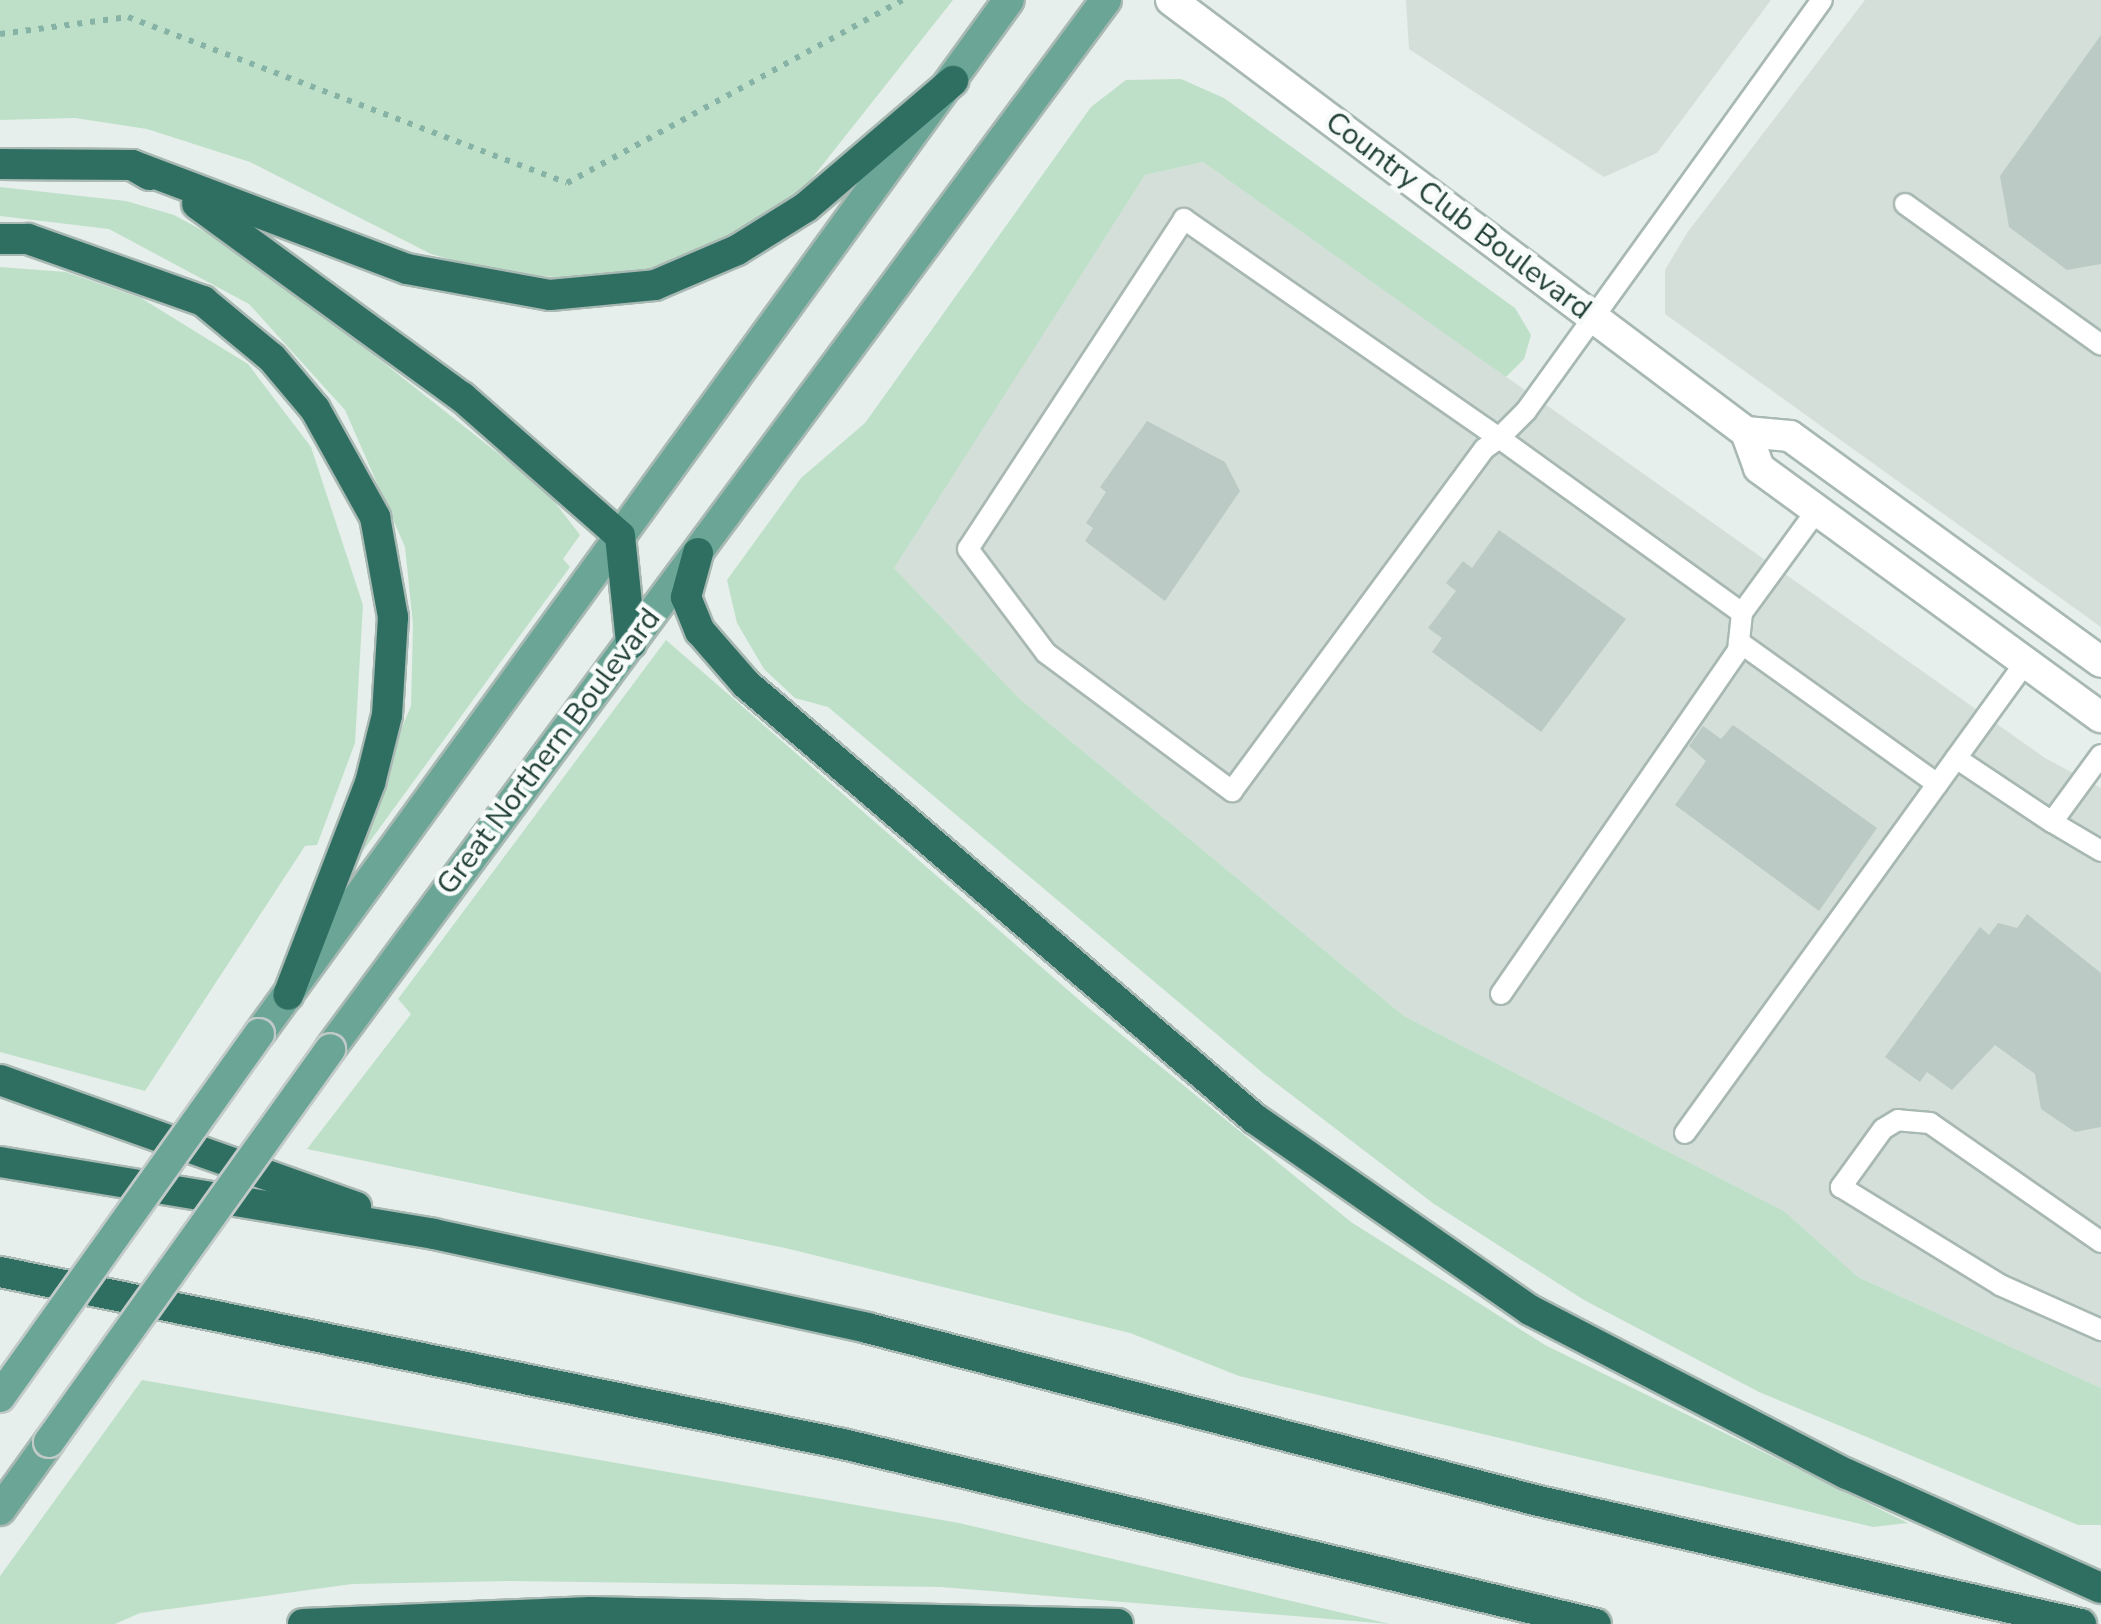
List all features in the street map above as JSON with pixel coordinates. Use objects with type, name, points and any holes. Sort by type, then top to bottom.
[{"type":"highway","points":[[0,164],[132,165],[407,269],[550,296],[654,285],[737,250],[806,206],[953,81]]},
{"type":"highway","points":[[132,165],[221,218],[462,397],[620,536],[632,643]]},
{"type":"highway","points":[[0,239],[28,239],[204,301],[272,358],[315,408],[374,516],[393,617],[387,715],[370,784],[288,995]]},
{"type":"highway","points":[[698,553],[686,597],[700,631],[746,684],[1255,1119],[1530,1310],[1848,1474],[2101,1588]]},
{"type":"highway","points":[[0,1080],[434,1234]]},
{"type":"highway","points":[[0,1162],[434,1234],[867,1328],[1538,1501],[2081,1624]]},
{"type":"highway","points":[[0,1272],[843,1444],[1596,1624]]},
{"type":"highway","points":[[303,1624],[591,1612],[1118,1624]]},
{"type":"main road","points":[[0,1397],[1010,0]]},
{"type":"main road","name":"Great Northern Boulevard","points":[[0,1510],[330,1050],[1106,0]]},
{"type":"street","name":"Country Club Boulevard","points":[[1171,0],[1746,432],[1790,436],[2101,662]]},
{"type":"street","name":"Country Club Boulevard","points":[[1746,432],[1759,468],[2101,717]]},
{"type":"lane","points":[[1742,614],[1499,438],[1184,219],[968,549],[1046,654],[1232,791],[1499,438],[1594,317],[1822,0]]},
{"type":"lane","points":[[1905,204],[2101,345]]},
{"type":"lane","points":[[1500,994],[1739,642],[1742,614],[1817,510]]},
{"type":"lane","points":[[1739,642],[1937,784]]},
{"type":"lane","points":[[1685,1133],[2025,663]]},
{"type":"lane","points":[[2052,822],[2101,755]]},
{"type":"lane","points":[[1956,758],[2101,851]]},
{"type":"lane","points":[[2101,1242],[1930,1124],[1898,1120],[1883,1129],[1840,1188],[2000,1285],[2101,1330]]},
{"type":"path","points":[[0,34],[128,17],[568,183],[902,0]]},
{"type":"shaded area","points":[[1406,0],[1771,0],[1657,153],[1604,177],[1409,49]]},
{"type":"shaded area","points":[[1865,0],[2101,0],[2101,627],[1665,314],[1665,270],[1687,233]]},
{"type":"shaded area","points":[[1203,162],[2045,758],[2101,788],[2101,1388],[1858,1277],[1784,1211],[1404,1016],[1021,700],[893,567],[1145,175]]},
{"type":"green space","points":[[0,0],[953,0],[782,216],[626,281],[502,274],[431,254],[250,162],[147,129],[75,118],[0,120]]},
{"type":"green space","points":[[1181,79],[1224,98],[1515,308],[1531,335],[1524,359],[1506,377],[1203,162],[1145,175],[894,568],[1021,700],[1404,1016],[1784,1211],[1858,1277],[2101,1388],[2101,1525],[2078,1525],[1759,1392],[1584,1300],[1434,1204],[1264,1074],[828,707],[795,698],[764,669],[737,623],[727,580],[801,478],[865,423],[1091,107],[1126,80]]},
{"type":"green space","points":[[0,187],[126,201],[174,215],[246,254],[547,492],[580,535],[563,559],[570,567],[357,859],[349,851],[411,706],[413,624],[405,547],[345,410],[249,304],[109,229],[0,216]]},
{"type":"green space","points":[[0,267],[66,272],[141,298],[248,364],[311,447],[363,605],[355,743],[317,845],[305,846],[145,1091],[0,1052]]},
{"type":"green space","points":[[666,640],[1085,1005],[1351,1222],[1545,1345],[1908,1523],[1873,1527],[1239,1376],[1130,1333],[785,1248],[307,1149],[411,1014],[398,999]]},
{"type":"green space","points":[[142,1380],[959,1523],[1390,1624],[941,1587],[510,1581],[352,1584],[140,1613],[115,1624],[0,1624],[0,1576]]},
{"type":"building","points":[[2101,35],[2101,264],[2067,270],[2009,227],[2000,176]]},
{"type":"building","points":[[1147,421],[1225,462],[1240,491],[1165,601],[1085,541],[1093,528],[1086,523],[1106,492],[1100,487]]},
{"type":"building","points":[[1499,530],[1626,619],[1541,732],[1432,652],[1442,638],[1428,628],[1456,591],[1446,583],[1463,561],[1472,568]]},
{"type":"building","points":[[1733,725],[1877,828],[1819,911],[1675,805],[1706,761],[1689,746],[1703,726],[1721,739]]},
{"type":"building","points":[[2027,914],[2101,973],[2101,1127],[2075,1132],[2041,1109],[2035,1074],[1995,1045],[1952,1090],[1927,1072],[1920,1082],[1885,1057],[1980,927],[1989,935],[1998,923],[2017,928]]}]
